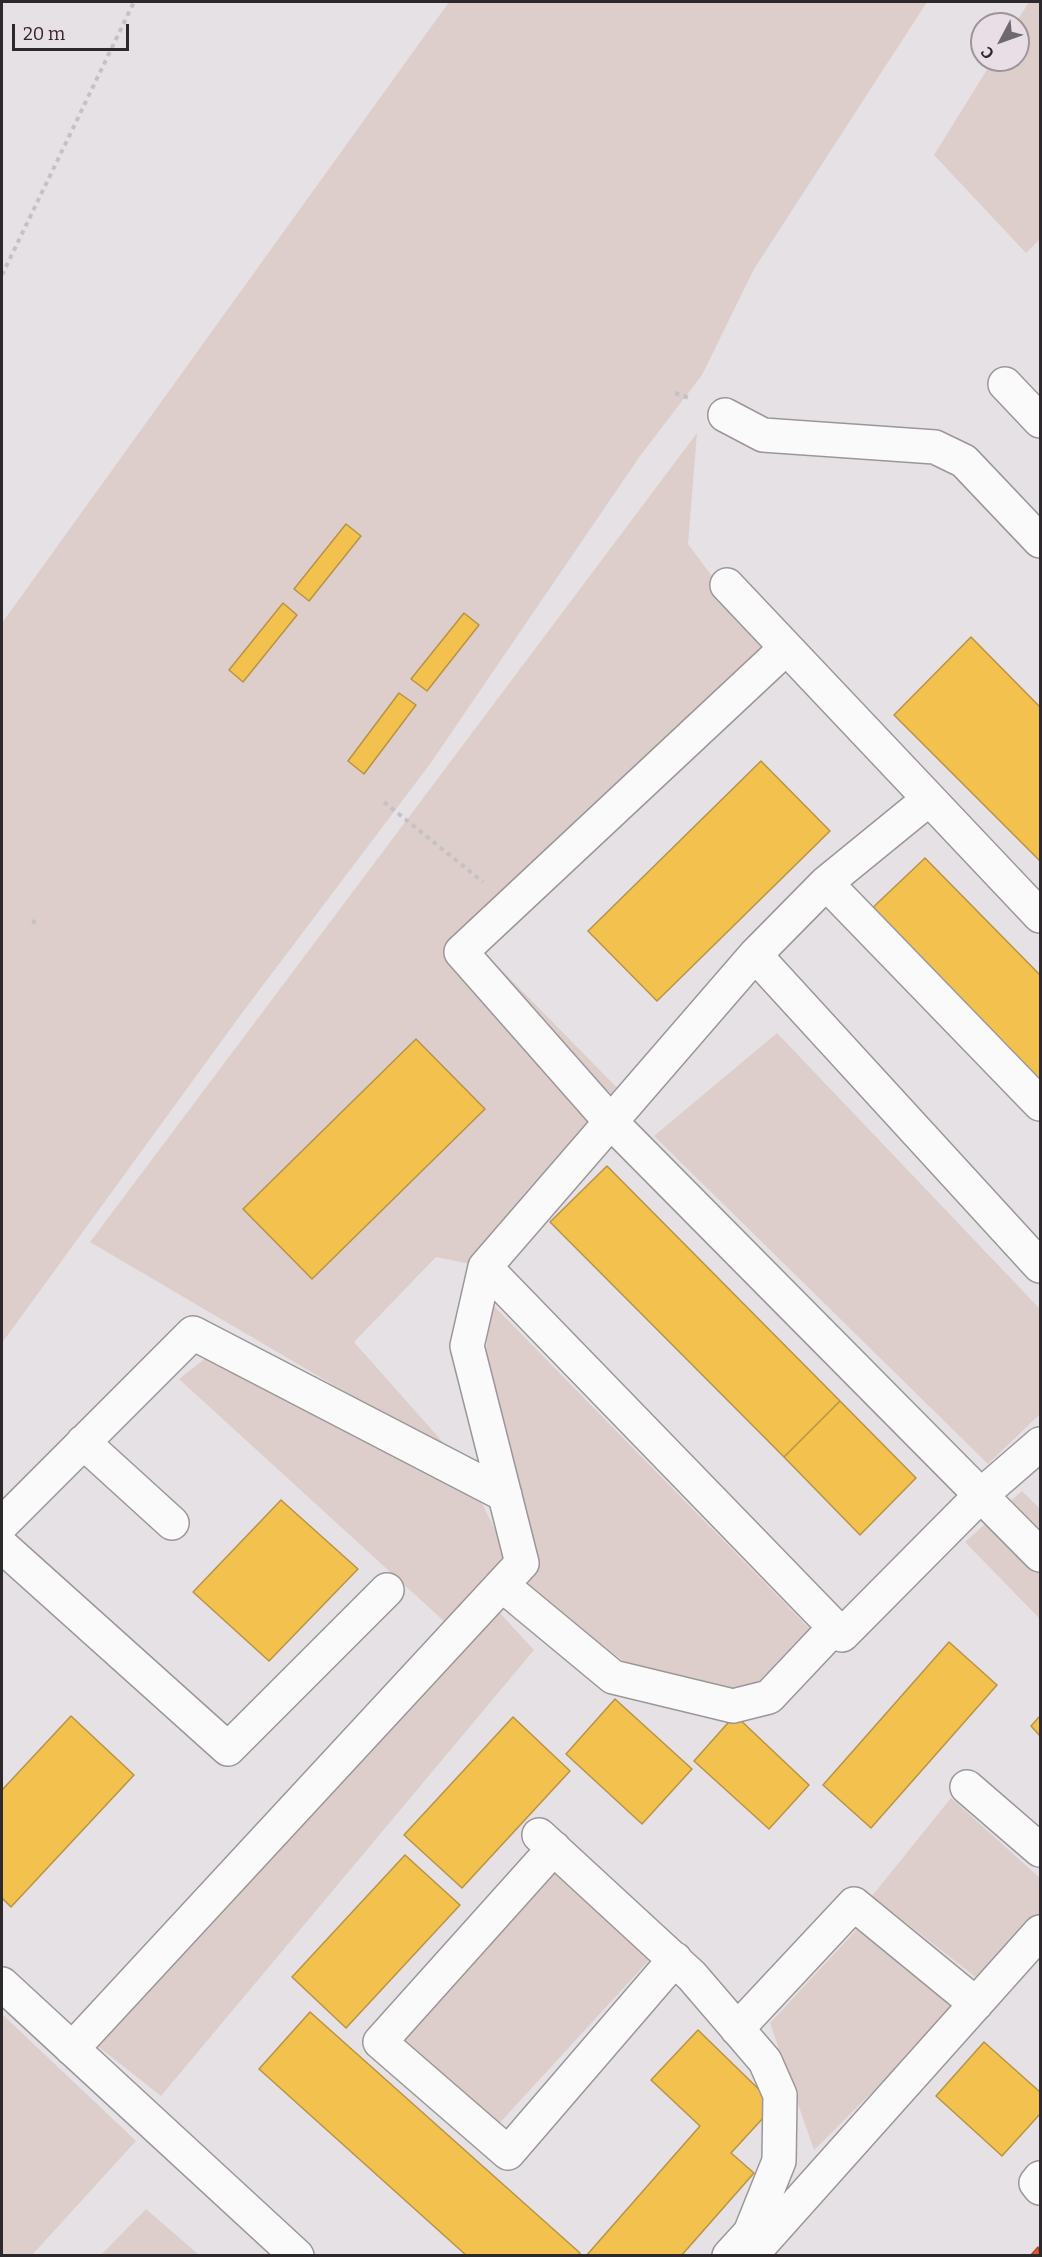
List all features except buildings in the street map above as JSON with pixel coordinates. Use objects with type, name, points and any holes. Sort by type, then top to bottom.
[{"type":"street","points":[[1005,384],[1041,421]]},
{"type":"street","points":[[725,415],[763,435],[935,447],[964,461],[1041,541]]},
{"type":"street","points":[[727,585],[1041,916]]},
{"type":"street","points":[[786,648],[461,952],[610,1122],[1041,1555]]},
{"type":"street","points":[[72,2049],[522,1563],[467,1346],[484,1267],[755,955],[826,883],[929,799]]},
{"type":"street","points":[[826,883],[1041,1104]]},
{"type":"street","points":[[755,955],[1041,1266]]},
{"type":"street","points":[[484,1267],[842,1635],[980,1496],[1041,1444]]},
{"type":"street","points":[[2,1524],[193,1333],[505,1495]]},
{"type":"street","points":[[83,1442],[172,1523]]},
{"type":"street","points":[[2,1546],[228,1749],[387,1590]]},
{"type":"street","points":[[502,1585],[613,1677],[733,1706],[769,1697],[835,1628]]},
{"type":"street","points":[[967,1787],[1041,1850]]},
{"type":"street","points":[[675,1959],[508,2153],[380,2042],[546,1841],[675,1959],[692,1976],[765,2061],[780,2095],[779,2162],[755,2247]]},
{"type":"street","points":[[737,2029],[854,1904],[976,2004]]},
{"type":"street","points":[[755,2247],[1041,1932]]},
{"type":"street","points":[[2,1984],[297,2256]]},
{"type":"street","points":[[1041,2178],[1036,2183],[1041,2188]]},
{"type":"path","points":[[2,275],[134,2]]},
{"type":"path","points":[[384,802],[512,905]]},
{"type":"shaded area","points":[[449,2],[927,2],[754,269],[702,375],[640,456],[430,764],[242,1013],[2,1343],[2,623]]},
{"type":"shaded area","points":[[1029,2],[1040,2],[1040,239],[1026,253],[934,155],[986,72],[1030,72],[1030,12],[1023,12]]},
{"type":"shaded area","points":[[697,433],[688,544],[769,653],[484,952],[629,1100],[485,1267],[436,1257],[354,1342],[456,1457],[90,1242]]},
{"type":"shaded area","points":[[777,1033],[1040,1309],[1040,1414],[988,1464],[654,1136]]},
{"type":"shaded area","points":[[490,1302],[812,1631],[752,1691],[637,1671],[527,1590],[532,1556],[484,1380]]},
{"type":"shaded area","points":[[211,1354],[476,1492],[516,1570],[446,1623],[179,1379]]},
{"type":"shaded area","points":[[1022,1491],[1040,1509],[1040,1619],[965,1542]]},
{"type":"shaded area","points":[[498,1611],[534,1650],[161,2096],[95,2044]]},
{"type":"shaded area","points":[[951,1798],[1040,1878],[1040,1915],[983,1983],[872,1896]]},
{"type":"shaded area","points":[[552,1867],[652,1957],[495,2128],[396,2041]]},
{"type":"shaded area","points":[[859,1927],[960,2005],[814,2150],[770,2023]]},
{"type":"shaded area","points":[[2,2014],[136,2141],[32,2255],[2,2255]]},
{"type":"shaded area","points":[[146,2209],[199,2255],[101,2255]]}]
